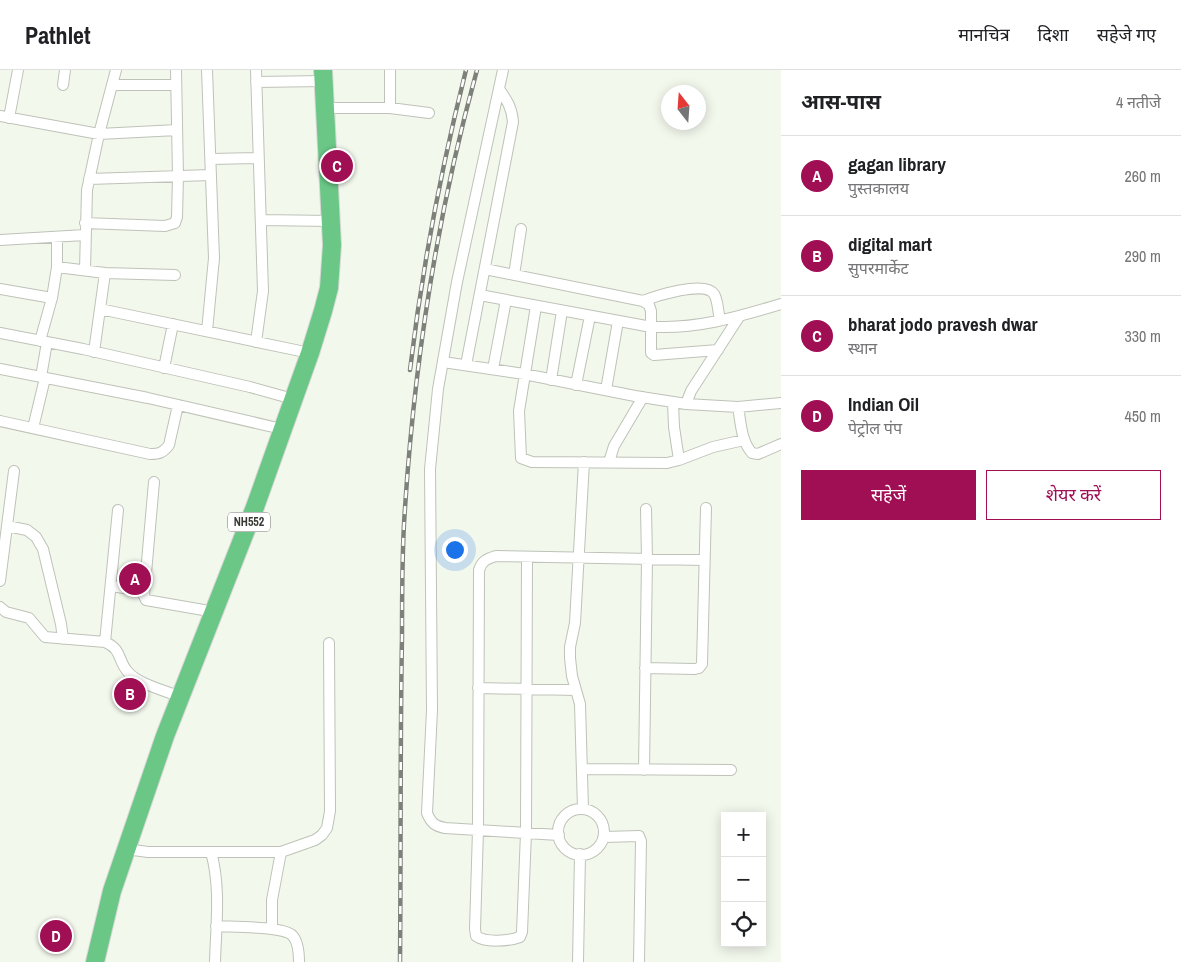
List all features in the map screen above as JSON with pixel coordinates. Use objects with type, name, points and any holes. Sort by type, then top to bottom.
[{"type":"highway","name":"NH552","points":[[95,962],[112,891],[165,736],[255,507],[310,353],[329,288],[331,221],[324,75]]},
{"type":"street","points":[[18,70],[5,117],[99,134],[177,130]]},
{"type":"street","points":[[63,85],[66,70]]},
{"type":"street","points":[[86,270],[85,223],[89,179],[116,70]]},
{"type":"street","points":[[85,223],[171,225],[175,222],[177,217],[178,176],[176,70]]},
{"type":"street","points":[[207,70],[214,258],[207,331]]},
{"type":"street","points":[[256,70],[263,291],[256,342]]},
{"type":"street","points":[[390,70],[390,108]]},
{"type":"street","points":[[503,70],[457,282],[438,389],[430,468],[432,710],[427,813],[430,822],[445,828],[559,835]]},
{"type":"street","points":[[256,82],[324,75]]},
{"type":"street","points":[[112,85],[176,85]]},
{"type":"street","points":[[466,366],[513,122],[512,111],[508,101],[499,89]]},
{"type":"street","points":[[326,108],[390,108],[429,112]]},
{"type":"street","points":[[211,159],[258,158]]},
{"type":"street","points":[[89,179],[211,175]]},
{"type":"street","points":[[261,220],[331,221]]},
{"type":"street","points":[[514,274],[521,229]]},
{"type":"street","points":[[0,240],[85,235]]},
{"type":"street","points":[[33,428],[43,378],[44,342],[57,267],[57,237]]},
{"type":"street","points":[[57,267],[105,273],[176,275]]},
{"type":"street","points":[[485,269],[643,301],[649,305],[652,327],[651,349],[654,356],[718,350]]},
{"type":"street","points":[[94,352],[105,273]]},
{"type":"street","points":[[643,301],[679,290],[704,288],[711,290],[715,294],[720,320]]},
{"type":"street","points":[[0,289],[52,298]]},
{"type":"street","points":[[480,295],[652,327],[683,326],[739,317],[781,304]]},
{"type":"street","points":[[493,369],[506,300]]},
{"type":"street","points":[[536,306],[519,411],[521,458],[532,462],[667,463],[744,440]]},
{"type":"street","points":[[100,309],[310,353]]},
{"type":"street","points":[[551,380],[562,310]]},
{"type":"street","points":[[576,385],[590,316]]},
{"type":"street","points":[[686,404],[691,391],[739,317]]},
{"type":"street","points":[[606,390],[618,321]]},
{"type":"street","points":[[164,368],[173,324]]},
{"type":"street","points":[[0,333],[250,387],[293,399]]},
{"type":"street","points":[[443,362],[524,374],[686,404],[738,407],[781,402]]},
{"type":"street","points":[[0,369],[178,404],[282,429]]},
{"type":"street","points":[[609,462],[614,446],[643,397]]},
{"type":"street","points":[[673,402],[674,427],[679,460]]},
{"type":"street","points":[[0,421],[150,454],[160,454],[169,445],[178,404]]},
{"type":"street","points":[[738,407],[744,440],[752,453],[758,454],[781,444]]},
{"type":"street","points":[[583,809],[580,704],[572,676],[570,652],[575,624],[584,462]]},
{"type":"street","points":[[0,581],[14,471]]},
{"type":"street","points":[[154,482],[144,596],[146,600],[215,612]]},
{"type":"street","points":[[646,668],[695,669],[700,668],[702,664],[706,508]]},
{"type":"street","points":[[644,770],[646,509]]},
{"type":"street","points":[[105,642],[118,510]]},
{"type":"street","points":[[7,526],[27,530],[36,537],[43,549],[63,639]]},
{"type":"street","points":[[527,557],[526,833],[522,932],[520,937],[514,939],[481,939],[476,936],[475,929],[478,830],[479,570],[481,563],[487,558],[496,556],[704,560]]},
{"type":"street","points":[[111,586],[144,591]]},
{"type":"street","points":[[0,607],[6,612],[29,618],[45,637],[105,642],[114,646],[120,653],[123,665],[128,673],[139,680],[181,698]]},
{"type":"street","points":[[126,849],[148,852],[281,852],[316,840],[322,835],[327,828],[330,811],[330,643]]},
{"type":"street","points":[[478,688],[576,690]]},
{"type":"street","points":[[582,769],[731,770]]},
{"type":"street","points":[[583,809],[597,815],[604,829],[604,837],[601,844],[588,854],[572,853],[561,842],[559,835],[559,828],[565,816],[570,812],[583,809]]},
{"type":"street","points":[[604,837],[633,835],[639,836],[641,841],[639,962]]},
{"type":"street","points":[[211,852],[218,888],[215,962]]},
{"type":"street","points":[[272,929],[272,900],[281,852]]},
{"type":"street","points":[[578,962],[580,854]]},
{"type":"street","points":[[216,926],[272,929],[292,935],[296,942],[299,962]]},
{"type":"railway","points":[[410,370],[420,294],[433,219],[448,144],[466,70]]},
{"type":"railway","points":[[400,962],[402,580],[404,524],[413,409],[428,295],[438,238],[462,126],[477,70]]},
{"type":"place","name":"bharat jodo pravesh dwar","points":[[337,166]]},
{"type":"place","name":"gagan library","points":[[135,579]]},
{"type":"place","name":"digital mart","points":[[130,694]]},
{"type":"place","name":"Indian Oil","points":[[56,936]]}]
